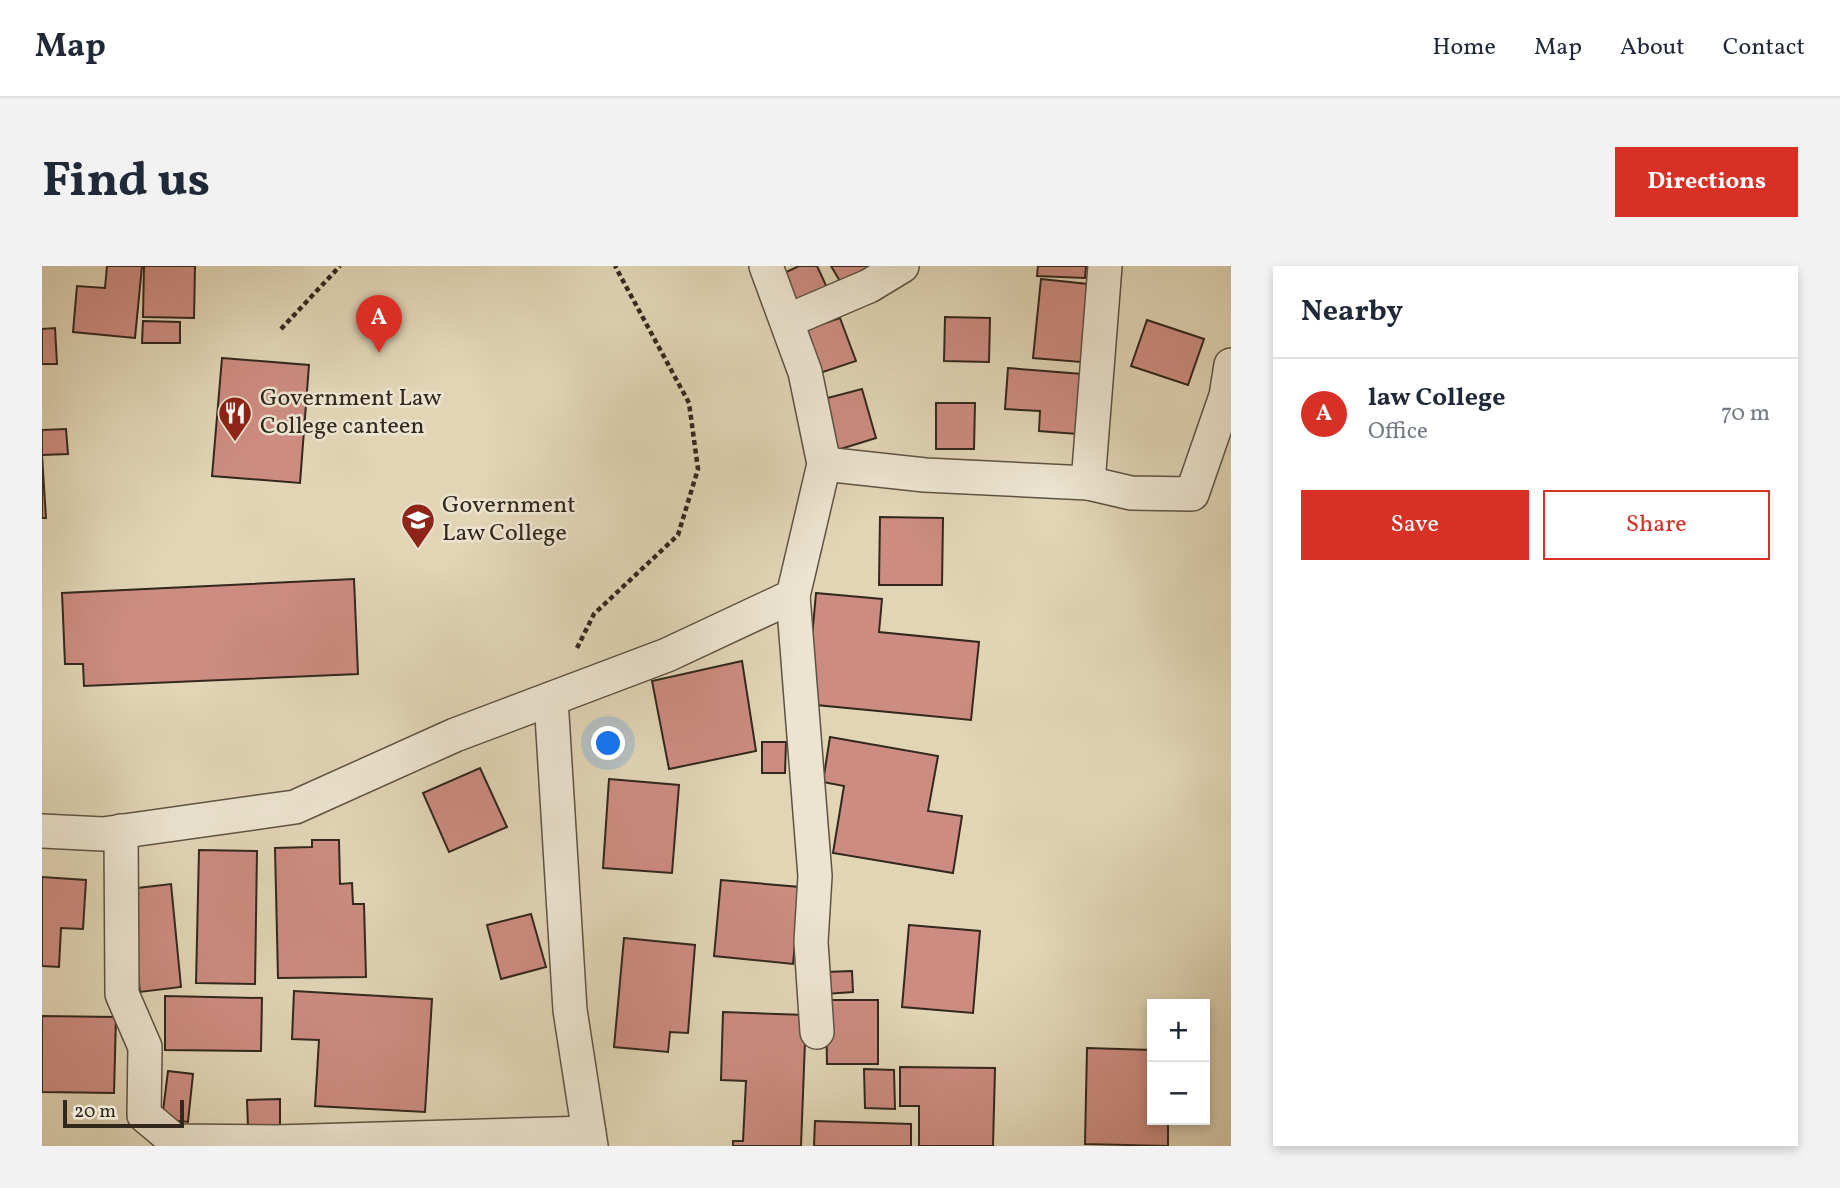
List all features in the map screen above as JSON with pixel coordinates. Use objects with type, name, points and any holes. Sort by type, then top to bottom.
[{"type":"street","points":[[766,266],[805,372],[824,464],[793,596],[815,876],[811,942],[817,1032]]},
{"type":"street","points":[[787,321],[869,285],[902,266]]},
{"type":"street","points":[[1088,483],[1105,266]]},
{"type":"street","points":[[824,464],[925,475],[1088,483],[1131,493],[1192,495],[1226,396],[1231,365]]},
{"type":"street","points":[[42,831],[103,834],[295,807],[455,735],[667,655],[793,596]]},
{"type":"street","points":[[121,831],[122,994],[145,1047],[144,1115],[175,1141],[590,1140],[570,1010],[551,699]]},
{"type":"path","points":[[281,329],[340,266]]},
{"type":"path","points":[[551,699],[594,614],[678,535],[698,469],[689,403],[615,266]]},
{"type":"building","points":[[107,266],[142,266],[135,338],[73,332],[77,286],[105,288]]},
{"type":"building","points":[[144,266],[195,266],[194,318],[143,317]]},
{"type":"building","points":[[799,266],[817,266],[830,294],[798,309],[782,274]]},
{"type":"building","points":[[831,266],[877,266],[844,288]]},
{"type":"building","points":[[1038,266],[1086,266],[1085,278],[1037,276]]},
{"type":"building","points":[[1041,279],[1088,284],[1081,362],[1033,358]]},
{"type":"building","points":[[945,317],[990,318],[989,362],[944,361]]},
{"type":"building","points":[[840,318],[856,361],[814,375],[799,332]]},
{"type":"building","points":[[1147,320],[1204,339],[1188,385],[1131,366]]},
{"type":"building","points":[[143,321],[180,322],[180,343],[142,343]]},
{"type":"building","points":[[55,328],[57,364],[42,364],[42,329]]},
{"type":"building","points":[[222,358],[309,365],[300,483],[212,476]]},
{"type":"building","points":[[1008,368],[1082,374],[1077,434],[1039,431],[1040,411],[1005,409]]},
{"type":"building","points":[[862,389],[876,438],[834,451],[820,400]]},
{"type":"building","points":[[936,403],[975,403],[974,449],[936,449]]},
{"type":"building","points":[[66,429],[68,454],[42,455],[42,430]]},
{"type":"building","points":[[42,455],[46,518],[42,518]]},
{"type":"building","points":[[880,517],[943,518],[942,585],[879,585]]},
{"type":"building","points":[[354,579],[358,674],[84,686],[83,664],[65,664],[62,593]]},
{"type":"building","points":[[816,593],[882,599],[879,632],[979,642],[971,720],[806,704]]},
{"type":"building","points":[[742,661],[756,751],[669,769],[652,681]]},
{"type":"building","points":[[830,737],[938,756],[928,811],[962,816],[953,873],[833,853],[844,786],[823,782]]},
{"type":"building","points":[[762,742],[786,742],[785,773],[762,773]]},
{"type":"building","points":[[480,768],[507,827],[449,852],[423,793]]},
{"type":"building","points":[[609,779],[679,785],[672,873],[603,868]]},
{"type":"building","points":[[312,840],[339,840],[340,884],[352,883],[353,904],[364,904],[366,977],[278,978],[275,848],[312,847]]},
{"type":"building","points":[[199,850],[257,851],[255,984],[196,983]]},
{"type":"building","points":[[42,877],[86,880],[83,929],[61,928],[59,967],[42,966]]},
{"type":"building","points":[[721,880],[800,887],[793,964],[714,956]]},
{"type":"building","points":[[171,884],[181,987],[140,992],[129,889]]},
{"type":"building","points":[[531,914],[546,967],[501,979],[487,925]]},
{"type":"building","points":[[909,925],[980,931],[973,1013],[902,1007]]},
{"type":"building","points":[[624,938],[695,945],[688,1033],[670,1032],[668,1052],[614,1047]]},
{"type":"building","points":[[852,971],[853,992],[825,994],[824,972]]},
{"type":"building","points":[[294,991],[432,999],[425,1112],[315,1106],[319,1040],[292,1039]]},
{"type":"building","points":[[165,996],[262,998],[261,1051],[165,1050]]},
{"type":"building","points":[[826,1000],[878,1000],[878,1064],[827,1064]]},
{"type":"building","points":[[723,1012],[806,1015],[801,1146],[733,1146],[733,1141],[743,1141],[746,1081],[721,1080]]},
{"type":"building","points":[[42,1016],[116,1017],[114,1093],[42,1092]]},
{"type":"building","points":[[1087,1048],[1147,1050],[1147,1125],[1168,1125],[1168,1146],[1085,1144]]},
{"type":"building","points":[[900,1067],[995,1068],[993,1146],[919,1146],[919,1106],[900,1106]]},
{"type":"building","points":[[864,1069],[894,1070],[895,1109],[865,1108]]},
{"type":"building","points":[[168,1071],[193,1074],[188,1122],[162,1119]]},
{"type":"building","points":[[280,1099],[280,1127],[248,1127],[247,1100]]},
{"type":"building","points":[[815,1121],[911,1124],[911,1146],[814,1146]]},
{"type":"place","name":"law College","points":[[379,353]]},
{"type":"place","name":"Government Law College canteen","points":[[235,443]]},
{"type":"place","name":"Government Law College","points":[[418,550]]}]
